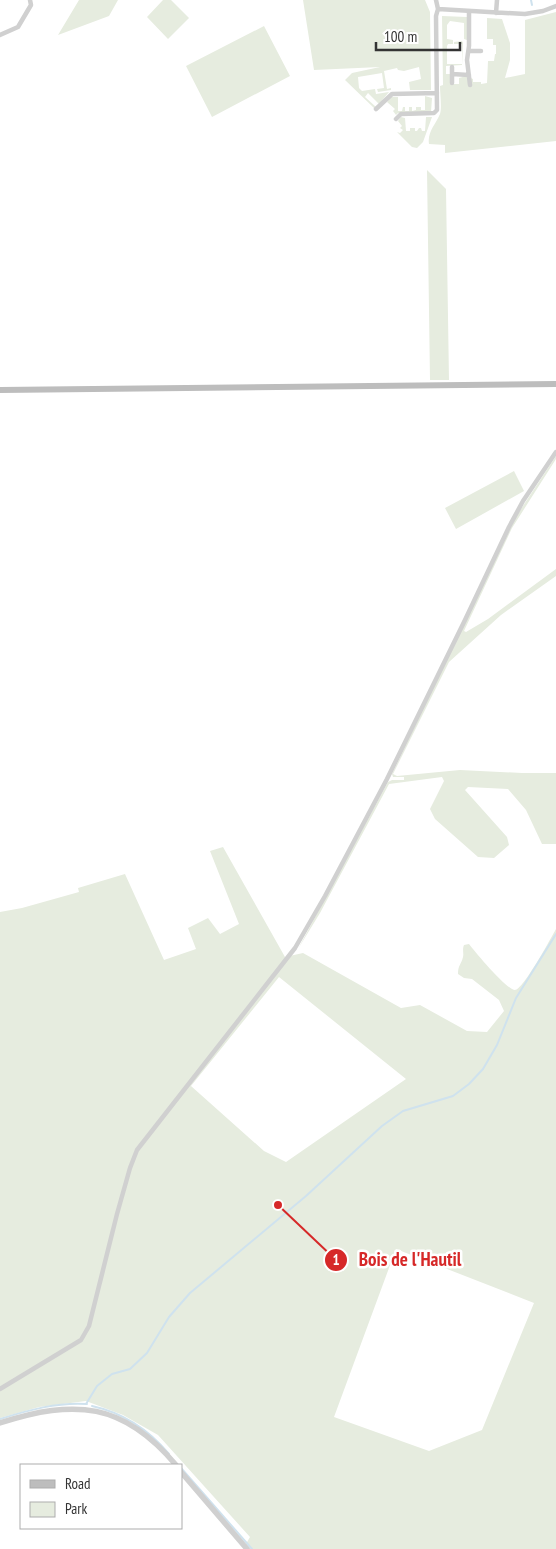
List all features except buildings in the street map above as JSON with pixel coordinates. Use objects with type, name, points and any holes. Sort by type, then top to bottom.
[{"type":"main road","points":[[0,390],[556,384]]},
{"type":"street","points":[[0,35],[18,27],[31,5],[30,0]]},
{"type":"street","points":[[396,119],[401,114],[436,112],[438,93],[436,16],[438,9],[436,0]]},
{"type":"street","points":[[496,13],[497,0]]},
{"type":"street","points":[[438,9],[531,14],[556,6]]},
{"type":"street","points":[[469,12],[469,51],[467,60],[470,85]]},
{"type":"street","points":[[469,51],[481,51]]},
{"type":"street","points":[[452,67],[452,83]]},
{"type":"street","points":[[452,74],[469,75]]},
{"type":"street","points":[[376,109],[392,94],[438,93]]},
{"type":"street","points":[[0,1389],[81,1340],[89,1326],[117,1214],[130,1168],[138,1150],[295,948],[387,780],[509,527],[523,501],[556,452]]},
{"type":"street","points":[[0,1423],[48,1410],[75,1409],[104,1413],[134,1426],[154,1441],[175,1464]]},
{"type":"street","points":[[182,1473],[247,1549]]},
{"type":"green space","points":[[79,0],[118,0],[109,16],[58,35]]},
{"type":"green space","points":[[163,0],[171,0],[189,18],[168,39],[147,17]]},
{"type":"green space","points":[[303,0],[425,0],[430,12],[431,90],[410,90],[409,82],[421,79],[419,67],[404,71],[397,68],[384,71],[387,89],[391,88],[391,90],[378,92],[377,89],[384,88],[382,73],[358,77],[359,88],[362,91],[375,89],[376,94],[389,92],[379,104],[368,93],[365,97],[376,107],[374,108],[345,80],[352,73],[380,67],[314,70]]},
{"type":"green space","points":[[556,12],[556,141],[445,153],[445,145],[429,144],[431,132],[441,111],[440,86],[443,85],[442,16],[467,17],[467,40],[464,39],[464,23],[450,21],[447,25],[447,39],[453,40],[453,44],[448,44],[447,46],[447,64],[462,64],[462,44],[454,44],[454,42],[462,41],[463,43],[462,65],[446,66],[446,74],[450,74],[450,84],[459,84],[459,78],[466,76],[473,79],[473,82],[481,82],[481,84],[487,83],[488,61],[494,61],[496,54],[496,45],[493,45],[493,39],[487,39],[487,18],[502,19],[510,43],[510,60],[505,78],[525,74],[525,20]]},
{"type":"green space","points":[[264,26],[290,76],[212,117],[186,66]]},
{"type":"green space","points":[[425,96],[432,98],[431,112],[398,113],[396,115],[393,111],[395,109],[387,102],[391,97],[398,97],[398,111],[402,111],[403,107],[405,107],[405,111],[409,111],[409,107],[412,107],[412,111],[416,110],[416,107],[421,107],[421,110],[425,110]]},
{"type":"green space","points":[[401,117],[405,118],[406,131],[410,131],[410,128],[415,128],[415,131],[417,131],[421,128],[422,131],[425,131],[426,117],[432,117],[423,142],[417,148],[412,147],[397,132],[400,133],[403,130],[400,128],[402,126],[398,121]]},
{"type":"green space","points":[[427,170],[446,189],[449,380],[430,380]]},
{"type":"green space","points":[[556,456],[556,459],[512,528],[464,631],[466,632],[488,619],[556,569],[556,576],[501,615],[449,662],[393,774],[397,776],[460,770],[556,773],[556,844],[542,844],[526,810],[508,789],[468,787],[465,790],[507,837],[509,845],[494,858],[478,857],[435,819],[430,809],[444,781],[442,777],[389,784],[320,913],[298,949],[388,782],[404,780],[404,777],[393,777],[392,774],[517,515]]},
{"type":"green space","points":[[514,471],[524,491],[456,529],[445,508]]},
{"type":"green space","points":[[223,847],[285,957],[303,953],[401,1008],[420,1005],[467,1031],[487,1032],[504,1011],[499,1000],[472,979],[464,978],[458,974],[464,945],[469,944],[505,984],[515,990],[524,982],[556,929],[556,1549],[243,1549],[250,1537],[158,1435],[123,1415],[86,1401],[39,1407],[0,1418],[0,912],[22,908],[79,892],[78,888],[125,874],[164,960],[196,949],[188,928],[208,918],[220,934],[239,924],[210,851]],"holes":[[[279,977],[406,1079],[286,1162],[264,1151],[191,1086]],[[396,1249],[534,1303],[482,1430],[429,1451],[334,1417]]]},
{"type":"waterway","points":[[531,0],[532,5]]},
{"type":"waterway","points":[[86,1404],[97,1386],[112,1374],[130,1369],[147,1353],[169,1317],[190,1293],[306,1196],[382,1126],[403,1111],[453,1096],[469,1084],[483,1069],[497,1045],[516,998],[556,934]]},
{"type":"waterway","points":[[0,1419],[54,1405],[87,1404]]},
{"type":"waterway","points":[[92,1406],[115,1413],[135,1423],[153,1437],[169,1454]]},
{"type":"waterway","points":[[182,1469],[252,1549]]},
{"type":"place","name":"Bois de l'Hautil","points":[[278,1205]]}]
